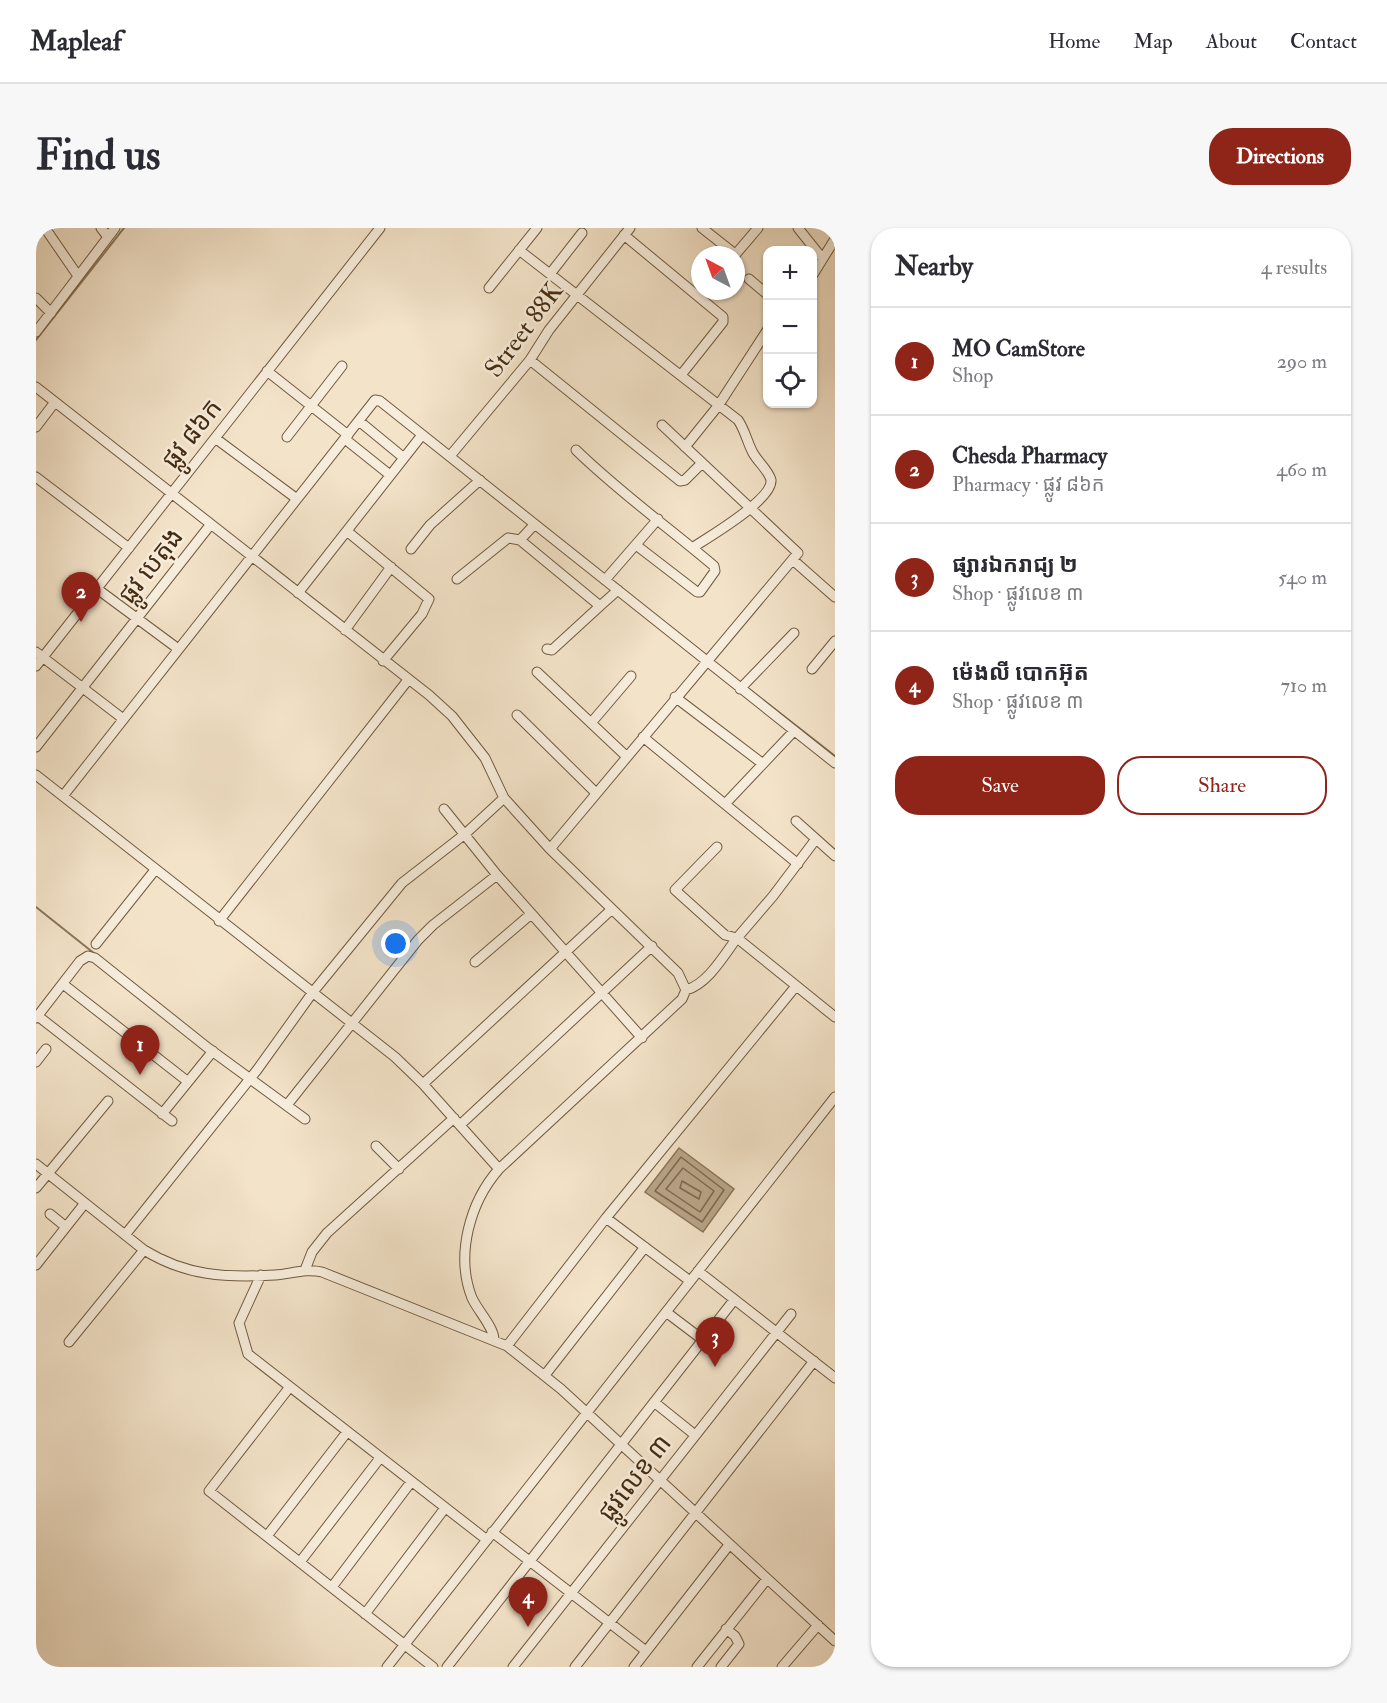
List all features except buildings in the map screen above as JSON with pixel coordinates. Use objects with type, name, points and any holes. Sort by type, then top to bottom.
[{"type":"street","points":[[45,228],[78,276]]},
{"type":"street","points":[[101,228],[108,237]]},
{"type":"street","points":[[36,332],[115,228]]},
{"type":"street","name":"ផ្លូវ ៨៦ក","points":[[36,666],[39,655],[129,548],[380,228]]},
{"type":"street","points":[[489,288],[537,228]]},
{"type":"street","points":[[702,228],[724,246]]},
{"type":"street","points":[[743,246],[758,228]]},
{"type":"street","points":[[798,228],[822,258]]},
{"type":"street","points":[[627,231],[723,317],[723,322],[681,375]]},
{"type":"street","name":"Street 88K","points":[[450,456],[530,360],[577,294],[627,231]]},
{"type":"street","points":[[550,274],[582,233]]},
{"type":"street","points":[[817,268],[835,239]]},
{"type":"street","points":[[519,250],[681,375],[717,406],[738,420],[743,427],[753,453],[770,478],[770,486],[750,510],[692,548]]},
{"type":"street","points":[[749,279],[763,291]]},
{"type":"street","points":[[36,298],[51,313]]},
{"type":"street","points":[[685,447],[717,406],[763,337]]},
{"type":"street","points":[[530,360],[680,481],[685,480],[701,464]]},
{"type":"street","points":[[287,437],[342,366]]},
{"type":"street","points":[[267,371],[390,475]]},
{"type":"street","points":[[36,387],[452,716],[485,758],[504,798],[550,849],[678,973],[686,990],[682,999],[499,1169],[486,1184],[474,1206],[466,1251],[469,1289],[494,1339]]},
{"type":"street","points":[[63,796],[177,648],[375,400],[380,401],[450,456],[705,661],[743,686],[835,763]]},
{"type":"street","points":[[36,427],[55,402]]},
{"type":"street","points":[[359,421],[404,458]]},
{"type":"street","points":[[550,849],[705,661],[798,553],[662,425]]},
{"type":"street","points":[[298,593],[422,435]]},
{"type":"street","points":[[215,438],[297,499]]},
{"type":"street","points":[[576,450],[616,489],[658,519],[714,566],[715,571],[700,592],[697,592],[636,545]]},
{"type":"street","points":[[36,477],[129,548]]},
{"type":"street","points":[[411,549],[430,525],[480,480]]},
{"type":"street","points":[[605,580],[658,519]]},
{"type":"street","name":"ផ្លូវ បេតុង","points":[[36,747],[211,524]]},
{"type":"street","points":[[520,540],[534,525]]},
{"type":"street","points":[[348,532],[427,595],[429,603],[383,661]]},
{"type":"street","points":[[457,579],[508,538],[520,540],[600,606]]},
{"type":"street","points":[[793,560],[835,597]]},
{"type":"street","points":[[345,630],[391,567]]},
{"type":"street","points":[[96,588],[177,648]]},
{"type":"street","points":[[547,649],[552,650],[560,644],[618,590]]},
{"type":"street","points":[[743,686],[794,633]]},
{"type":"street","points":[[812,669],[835,641]]},
{"type":"street","points":[[39,655],[122,718]]},
{"type":"street","points":[[537,672],[626,756]]},
{"type":"street","points":[[591,723],[630,676]]},
{"type":"street","points":[[219,921],[408,680]]},
{"type":"street","points":[[675,697],[763,764]]},
{"type":"street","points":[[517,716],[596,793]]},
{"type":"street","points":[[725,804],[794,731]]},
{"type":"street","points":[[643,737],[798,864]]},
{"type":"street","points":[[36,775],[395,1057],[423,1084],[499,1169]]},
{"type":"street","points":[[125,1235],[250,1078],[313,992],[402,883],[465,834],[504,798]]},
{"type":"street","points":[[444,809],[496,875],[642,1038]]},
{"type":"street","points":[[796,821],[835,856]]},
{"type":"street","points":[[686,990],[694,988],[707,975],[816,839]]},
{"type":"street","points":[[717,847],[675,890],[725,934],[737,938],[835,1017]]},
{"type":"street","points":[[96,944],[155,870]]},
{"type":"street","points":[[287,1105],[433,925],[496,875]]},
{"type":"street","points":[[423,1084],[612,909]]},
{"type":"street","points":[[475,962],[531,914]]},
{"type":"street","points":[[305,1270],[312,1252],[327,1233],[457,1121],[652,946]]},
{"type":"street","points":[[172,1121],[37,1017],[81,961],[88,956],[95,957],[213,1051],[305,1119]]},
{"type":"street","points":[[63,984],[188,1081]]},
{"type":"street","points":[[507,1346],[606,1218],[796,986]]},
{"type":"street","points":[[36,1062],[46,1048]]},
{"type":"street","points":[[162,1114],[213,1051]]},
{"type":"street","points":[[387,1667],[835,1097]]},
{"type":"street","points":[[36,1188],[108,1101]]},
{"type":"street","points":[[376,1146],[399,1169]]},
{"type":"street","points":[[36,1164],[144,1250],[162,1261],[190,1272],[261,1275],[305,1270],[322,1272],[507,1346],[545,1375],[835,1641]]},
{"type":"street","points":[[36,1265],[85,1203]]},
{"type":"street","points":[[51,1214],[66,1227]]},
{"type":"street","points":[[606,1218],[690,1281]]},
{"type":"street","points":[[545,1375],[645,1247]]},
{"type":"street","points":[[69,1342],[144,1250]]},
{"type":"street","points":[[698,1271],[775,1334],[835,1378]]},
{"type":"street","points":[[261,1275],[239,1323],[248,1354],[411,1482],[446,1508],[530,1561],[646,1651]]},
{"type":"street","points":[[447,1667],[734,1300]]},
{"type":"street","points":[[666,1312],[703,1340]]},
{"type":"street","name":"ផ្លូវលេខ ៣","points":[[513,1667],[791,1314]]},
{"type":"street","points":[[574,1667],[814,1361]]},
{"type":"street","points":[[289,1388],[209,1491],[433,1667]]},
{"type":"street","points":[[654,1402],[695,1436]]},
{"type":"street","points":[[267,1536],[347,1432]]},
{"type":"street","points":[[300,1562],[380,1458]]},
{"type":"street","points":[[332,1587],[411,1482]]},
{"type":"street","points":[[365,1614],[446,1508]]},
{"type":"street","points":[[634,1667],[729,1545]]},
{"type":"street","points":[[697,1667],[767,1579]]},
{"type":"street","points":[[782,1667],[818,1625]]},
{"type":"street","points":[[721,1667],[740,1644],[726,1629]]},
{"type":"water","points":[[679,1148],[734,1189],[703,1232],[645,1192]]},
{"type":"waterway","points":[[36,340],[124,228]]},
{"type":"waterway","points":[[749,689],[835,756]]},
{"type":"waterway","points":[[36,907],[95,954]]},
{"type":"place","name":"Chesda Pharmacy","points":[[81,622]]},
{"type":"place","name":"MO CamStore","points":[[140,1075]]},
{"type":"place","name":"ផ្សារឯករាជ្យ ២","points":[[715,1367]]},
{"type":"place","name":"ម៉េងលី បោកអ៊ុត","points":[[528,1627]]}]
